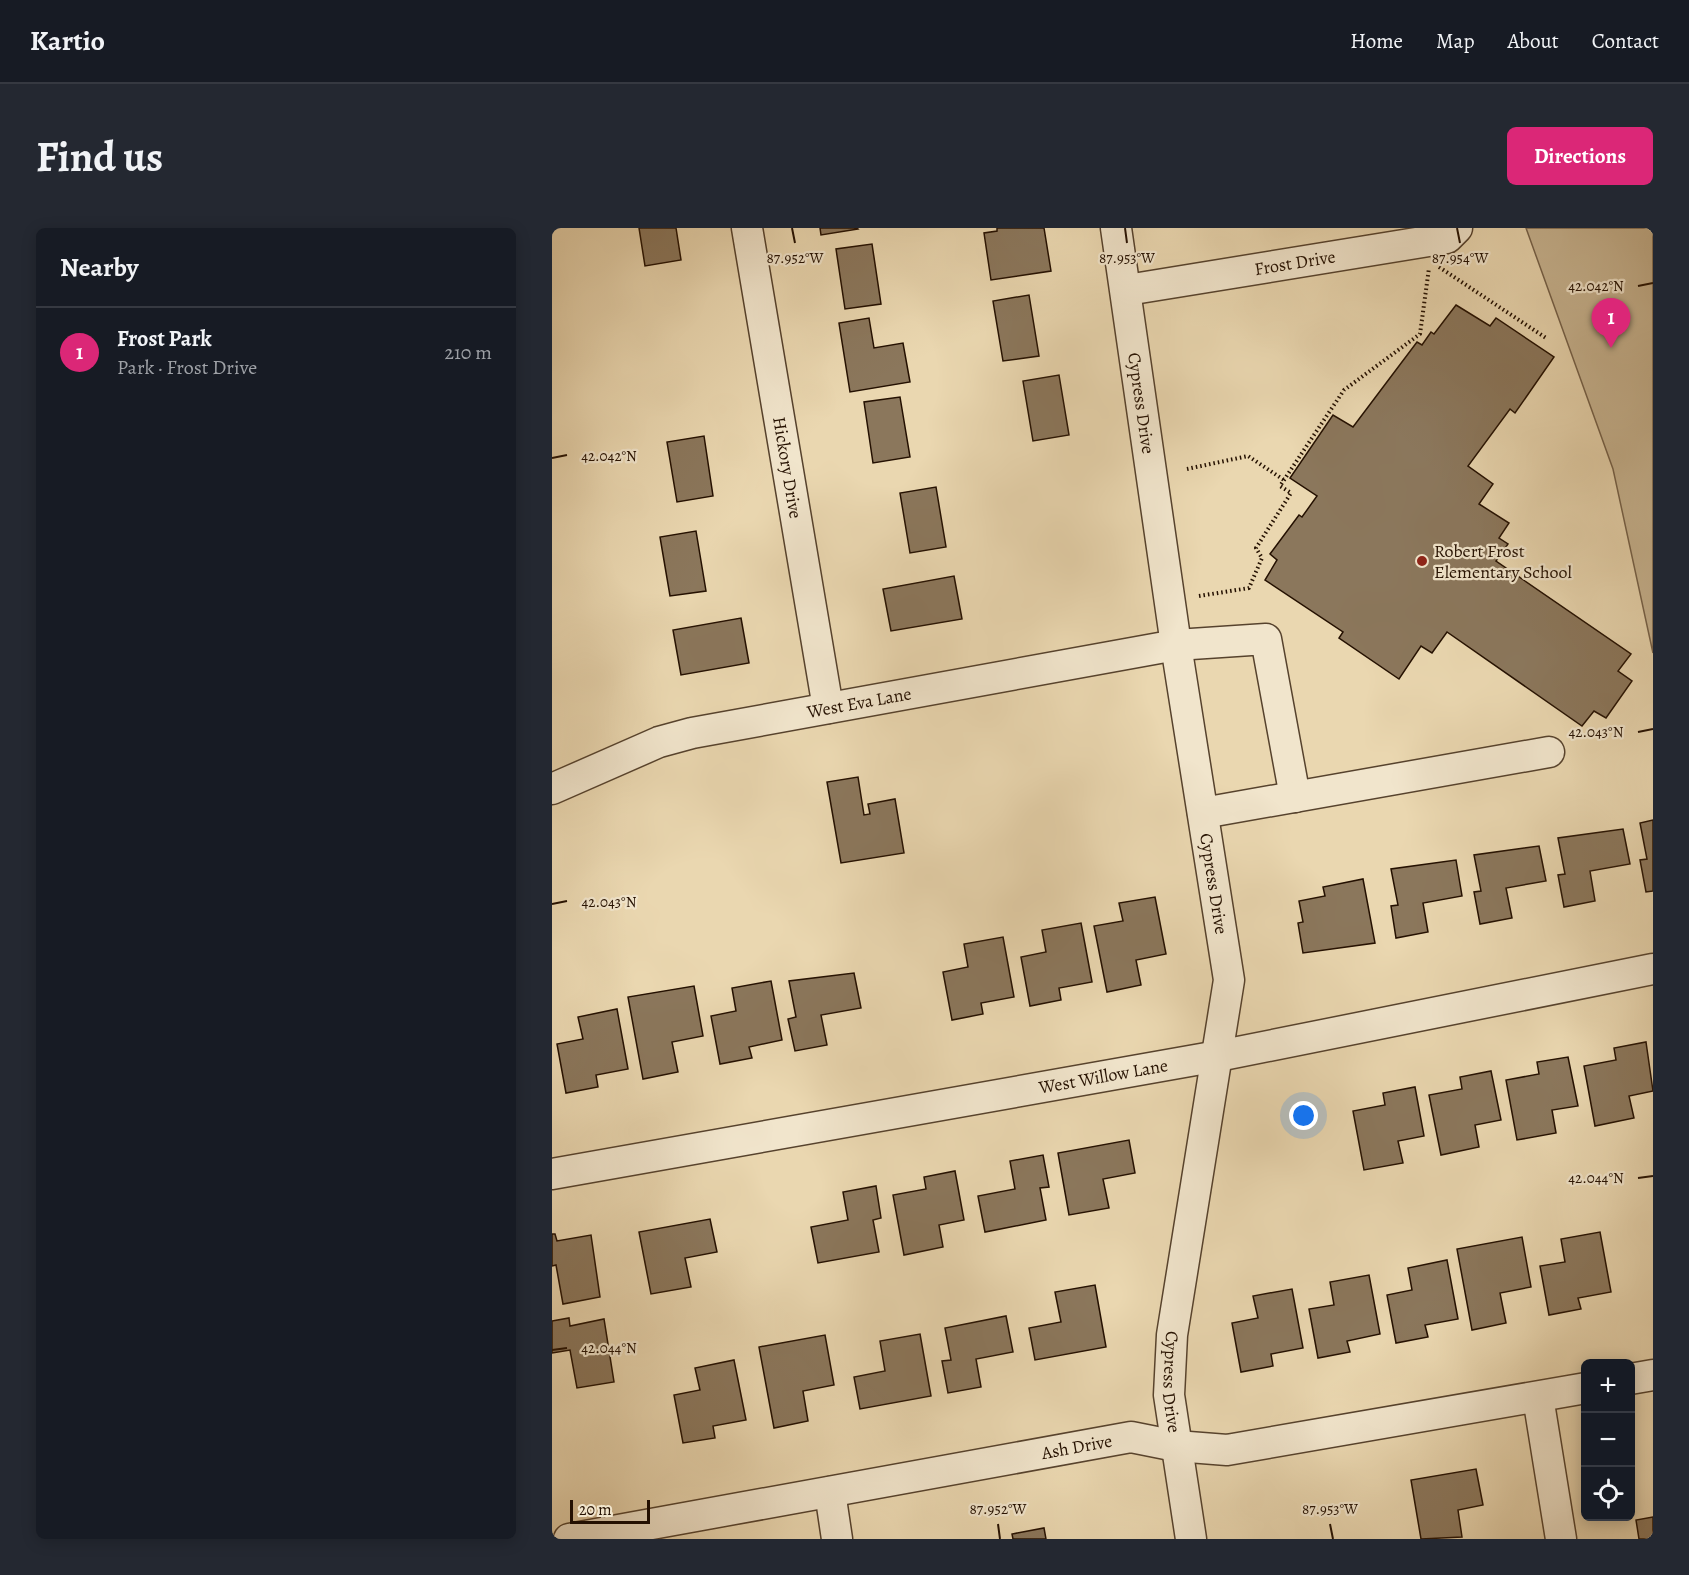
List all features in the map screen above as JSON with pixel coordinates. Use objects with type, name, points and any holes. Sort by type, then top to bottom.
[{"type":"street","name":"Hickory Drive","points":[[747,228],[828,708]]},
{"type":"street","name":"Cypress Drive","points":[[1116,228],[1127,290],[1176,645],[1229,980],[1172,1335],[1169,1395],[1191,1539]]},
{"type":"street","name":"Frost Drive","points":[[1127,290],[1447,238],[1457,228]]},
{"type":"street","name":"West Eva Lane","points":[[552,789],[658,742],[828,708],[1176,645],[1266,639],[1295,797]]},
{"type":"street","points":[[1203,813],[1549,752]]},
{"type":"street","name":"West Willow Lane","points":[[552,1174],[1218,1056],[1653,969]]},
{"type":"street","points":[[1635,1378],[1653,1375]]},
{"type":"street","name":"Ash Drive","points":[[569,1539],[1131,1437],[1176,1446],[1227,1450],[1581,1389]]},
{"type":"street","points":[[1538,1397],[1561,1539]]},
{"type":"street","points":[[830,1492],[837,1539]]},
{"type":"path","points":[[1200,596],[1249,588],[1262,558],[1256,548],[1291,493],[1280,486],[1344,390],[1420,334],[1428,268],[1436,265],[1546,338]]},
{"type":"path","points":[[1187,469],[1248,456],[1284,480]]},
{"type":"shaded area","points":[[1526,228],[1653,228],[1653,653],[1613,469]]},
{"type":"building","points":[[639,228],[676,228],[681,260],[645,266]]},
{"type":"building","points":[[820,228],[857,228],[858,229],[821,235]]},
{"type":"building","points":[[997,228],[1044,228],[1051,271],[991,280],[984,233],[997,231]]},
{"type":"building","points":[[872,244],[881,304],[845,309],[836,249]]},
{"type":"building","points":[[1029,295],[1039,356],[1003,361],[993,301]]},
{"type":"building","points":[[1456,305],[1490,326],[1496,318],[1554,357],[1515,413],[1510,409],[1468,466],[1493,484],[1479,504],[1509,523],[1499,538],[1508,544],[1496,561],[1631,654],[1618,671],[1632,681],[1606,718],[1594,711],[1582,726],[1447,632],[1432,653],[1421,646],[1399,679],[1339,638],[1343,632],[1265,580],[1277,560],[1270,554],[1299,515],[1302,517],[1317,496],[1290,478],[1333,415],[1353,427],[1417,342],[1422,345],[1431,332],[1434,334]]},
{"type":"building","points":[[869,318],[874,348],[903,343],[910,382],[850,392],[839,323]]},
{"type":"building","points":[[1059,375],[1069,435],[1033,441],[1023,381]]},
{"type":"building","points":[[900,397],[910,457],[873,463],[864,402]]},
{"type":"building","points":[[704,436],[713,496],[677,502],[667,442]]},
{"type":"building","points":[[936,487],[946,547],[910,553],[900,493]]},
{"type":"building","points":[[696,531],[706,591],[670,596],[660,537]]},
{"type":"building","points":[[954,576],[962,619],[891,631],[883,589]]},
{"type":"building","points":[[741,618],[749,663],[681,675],[673,630]]},
{"type":"building","points":[[858,777],[864,815],[870,814],[868,804],[895,799],[904,853],[841,863],[827,782]]},
{"type":"building","points":[[1653,820],[1653,891],[1646,892],[1640,860],[1647,859],[1640,823]]},
{"type":"building","points":[[1623,829],[1630,864],[1590,871],[1595,901],[1564,907],[1558,875],[1565,874],[1558,838]]},
{"type":"building","points":[[1539,846],[1546,881],[1506,888],[1512,918],[1480,924],[1474,892],[1481,891],[1474,855]]},
{"type":"building","points":[[1456,860],[1462,896],[1423,903],[1428,932],[1396,938],[1391,906],[1398,905],[1391,869]]},
{"type":"building","points":[[1363,879],[1375,943],[1303,953],[1298,923],[1303,922],[1299,901],[1325,896],[1323,887]]},
{"type":"building","points":[[1155,897],[1166,954],[1136,960],[1141,985],[1107,992],[1094,926],[1123,921],[1119,903]]},
{"type":"building","points":[[1081,923],[1092,982],[1059,988],[1061,1000],[1030,1006],[1021,957],[1046,952],[1042,930]]},
{"type":"building","points":[[1003,937],[1014,997],[981,1003],[983,1014],[952,1020],[943,972],[968,967],[964,944]]},
{"type":"building","points":[[854,973],[861,1008],[821,1015],[827,1045],[795,1051],[788,1019],[796,1017],[789,981]]},
{"type":"building","points":[[771,981],[782,1040],[749,1047],[752,1058],[720,1064],[711,1016],[736,1011],[732,988]]},
{"type":"building","points":[[694,986],[703,1036],[672,1042],[678,1072],[643,1079],[628,997]]},
{"type":"building","points":[[617,1009],[628,1069],[596,1075],[598,1087],[566,1093],[557,1044],[583,1039],[578,1017]]},
{"type":"building","points":[[1646,1042],[1653,1091],[1629,1096],[1634,1118],[1595,1126],[1584,1066],[1616,1060],[1614,1048]]},
{"type":"building","points":[[1568,1057],[1578,1106],[1552,1110],[1556,1133],[1517,1140],[1506,1080],[1539,1074],[1537,1062]]},
{"type":"building","points":[[1491,1071],[1501,1120],[1475,1125],[1479,1147],[1441,1155],[1429,1095],[1462,1089],[1460,1077]]},
{"type":"building","points":[[1415,1087],[1424,1136],[1398,1141],[1403,1163],[1364,1170],[1353,1111],[1385,1105],[1383,1093]]},
{"type":"building","points":[[1129,1140],[1135,1173],[1103,1179],[1109,1208],[1069,1215],[1058,1153]]},
{"type":"building","points":[[1043,1155],[1049,1187],[1040,1188],[1046,1220],[985,1232],[978,1196],[1015,1189],[1010,1161]]},
{"type":"building","points":[[955,1171],[964,1220],[939,1225],[943,1247],[904,1255],[893,1195],[926,1189],[924,1177]]},
{"type":"building","points":[[876,1186],[881,1218],[873,1220],[879,1252],[818,1263],[811,1227],[848,1220],[843,1192]]},
{"type":"building","points":[[710,1219],[717,1252],[685,1258],[691,1287],[651,1294],[639,1232]]},
{"type":"building","points":[[1600,1232],[1611,1292],[1578,1298],[1581,1309],[1549,1315],[1540,1266],[1565,1262],[1561,1239]]},
{"type":"building","points":[[552,1234],[555,1234],[557,1241],[591,1235],[600,1297],[563,1304],[556,1265],[552,1266]]},
{"type":"building","points":[[1522,1237],[1531,1287],[1500,1293],[1506,1323],[1472,1330],[1457,1249]]},
{"type":"building","points":[[1447,1260],[1458,1319],[1425,1325],[1428,1337],[1396,1343],[1387,1295],[1412,1290],[1408,1268]]},
{"type":"building","points":[[1369,1275],[1380,1334],[1347,1341],[1350,1352],[1318,1358],[1309,1309],[1334,1305],[1330,1282]]},
{"type":"building","points":[[1095,1285],[1106,1347],[1035,1360],[1029,1328],[1061,1322],[1055,1292]]},
{"type":"building","points":[[1292,1289],[1303,1348],[1271,1354],[1273,1366],[1241,1372],[1232,1323],[1258,1318],[1253,1296]]},
{"type":"building","points":[[1006,1316],[1013,1352],[976,1359],[981,1387],[948,1393],[942,1361],[951,1360],[945,1328]]},
{"type":"building","points":[[569,1318],[570,1326],[604,1319],[614,1382],[577,1388],[570,1350],[552,1353],[552,1321]]},
{"type":"building","points":[[920,1334],[931,1396],[860,1409],[854,1377],[885,1371],[880,1341]]},
{"type":"building","points":[[825,1335],[834,1385],[803,1391],[808,1421],[774,1428],[759,1347]]},
{"type":"building","points":[[734,1360],[746,1420],[713,1426],[715,1438],[683,1443],[674,1395],[700,1390],[695,1368]]},
{"type":"building","points":[[1476,1469],[1483,1505],[1458,1510],[1462,1537],[1421,1539],[1411,1480]]},
{"type":"building","points":[[1653,1517],[1653,1539],[1639,1539],[1636,1520]]},
{"type":"building","points":[[1044,1528],[1046,1539],[1013,1539],[1012,1534]]},
{"type":"place","name":"Frost Park","points":[[1611,348]]},
{"type":"place","name":"Robert Frost Elementary School","points":[[1422,561]]}]
